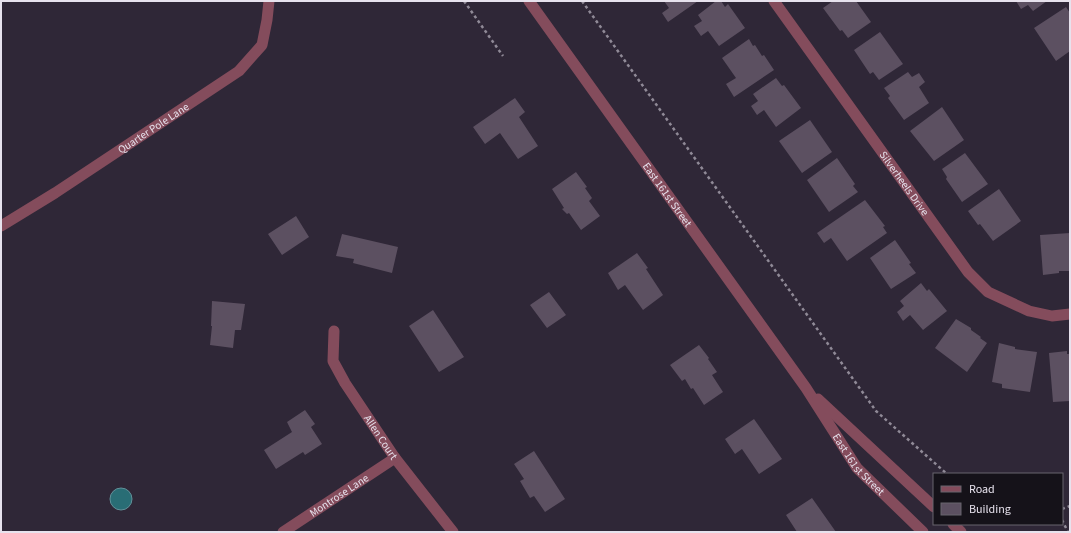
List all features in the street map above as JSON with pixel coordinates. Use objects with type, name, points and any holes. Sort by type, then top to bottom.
[{"type":"street","name":"Quarter Pole Lane","points":[[1,226],[55,194],[239,71],[262,45],[267,20],[268,1]]},
{"type":"street","name":"East 161st Street","points":[[529,1],[806,388],[857,468],[923,532]]},
{"type":"street","name":"Silverheels Drive","points":[[774,1],[968,272],[988,292],[1029,311],[1052,316],[1070,314]]},
{"type":"street","name":"Allen Court","points":[[334,331],[333,361],[345,383],[395,458],[453,532]]},
{"type":"street","name":"East 161st Street","points":[[806,388],[933,506]]},
{"type":"street","name":"Montrose Lane","points":[[283,532],[395,458]]},
{"type":"street","points":[[953,525],[961,532]]},
{"type":"path","points":[[464,1],[503,56]]},
{"type":"path","points":[[582,1],[876,411],[946,473]]},
{"type":"path","points":[[1063,522],[1068,532]]},
{"type":"shaded area","points":[[121,488],[125,489],[131,495],[131,503],[125,509],[121,510],[117,509],[111,503],[110,499],[111,495],[117,489]]},
{"type":"building","points":[[664,1],[698,1],[668,22],[662,13],[669,8]]},
{"type":"building","points":[[716,1],[721,1],[725,7],[728,4],[745,28],[719,46],[708,31],[701,36],[694,26],[702,21],[698,15]]},
{"type":"building","points":[[833,1],[856,1],[871,22],[848,38],[842,30],[840,31],[823,8]]},
{"type":"building","points":[[1016,1],[1047,1],[1033,11],[1028,5],[1021,9]]},
{"type":"building","points":[[1066,7],[1070,13],[1070,51],[1056,61],[1034,28]]},
{"type":"building","points":[[880,32],[903,64],[879,80],[873,72],[870,74],[854,50]]},
{"type":"building","points":[[749,39],[762,56],[764,55],[774,70],[734,97],[726,84],[736,78],[722,58]]},
{"type":"building","points":[[908,72],[912,77],[919,73],[925,82],[919,87],[929,103],[904,120],[888,98],[890,96],[884,88]]},
{"type":"building","points":[[776,78],[782,86],[784,85],[801,108],[776,127],[764,110],[757,115],[751,106],[758,101],[753,94]]},
{"type":"building","points":[[515,98],[525,112],[519,117],[538,146],[518,159],[500,133],[485,144],[473,127]]},
{"type":"building","points":[[942,107],[964,140],[934,161],[910,131]]},
{"type":"building","points":[[810,120],[832,152],[802,173],[779,141]]},
{"type":"building","points":[[965,153],[988,184],[962,202],[946,179],[947,177],[942,169]]},
{"type":"building","points":[[837,158],[855,184],[853,186],[858,192],[829,212],[807,180]]},
{"type":"building","points":[[576,172],[587,187],[585,188],[592,198],[589,201],[600,216],[581,230],[569,213],[567,214],[562,209],[564,208],[552,189]]},
{"type":"building","points":[[999,189],[1021,221],[993,241],[980,224],[978,225],[968,211]]},
{"type":"building","points":[[865,200],[885,226],[883,227],[887,233],[847,261],[831,238],[824,243],[817,233]]},
{"type":"building","points":[[296,216],[309,237],[282,255],[268,234]]},
{"type":"building","points":[[1070,233],[1070,271],[1059,271],[1059,273],[1043,275],[1040,235]]},
{"type":"building","points":[[342,234],[398,247],[392,273],[353,263],[354,259],[336,256]]},
{"type":"building","points":[[895,240],[916,273],[891,289],[870,258]]},
{"type":"building","points":[[637,253],[648,268],[646,269],[663,295],[643,310],[625,285],[618,290],[608,273]]},
{"type":"building","points":[[921,283],[927,291],[929,289],[947,311],[923,330],[910,315],[903,321],[897,312],[904,306],[900,301]]},
{"type":"building","points":[[549,292],[566,315],[547,328],[530,305]]},
{"type":"building","points":[[212,301],[245,304],[241,330],[235,330],[233,348],[210,345]]},
{"type":"building","points":[[433,310],[464,357],[439,372],[409,326]]},
{"type":"building","points":[[956,319],[971,328],[971,330],[987,343],[967,372],[935,348]]},
{"type":"building","points":[[999,343],[1015,347],[1015,349],[1037,352],[1030,392],[1002,388],[1002,384],[992,382]]},
{"type":"building","points":[[699,345],[717,372],[712,375],[723,392],[704,405],[693,388],[691,389],[685,379],[682,381],[670,365]]},
{"type":"building","points":[[1067,351],[1067,354],[1070,354],[1070,401],[1053,402],[1049,353]]},
{"type":"building","points":[[305,410],[315,424],[311,427],[322,444],[305,455],[303,452],[276,469],[264,450],[292,432],[287,422]]},
{"type":"building","points":[[754,419],[782,459],[759,474],[742,449],[735,454],[725,439]]},
{"type":"building","points":[[534,451],[565,499],[545,512],[534,496],[530,498],[520,481],[524,479],[514,464]]},
{"type":"building","points":[[812,498],[836,532],[797,532],[786,515]]}]
